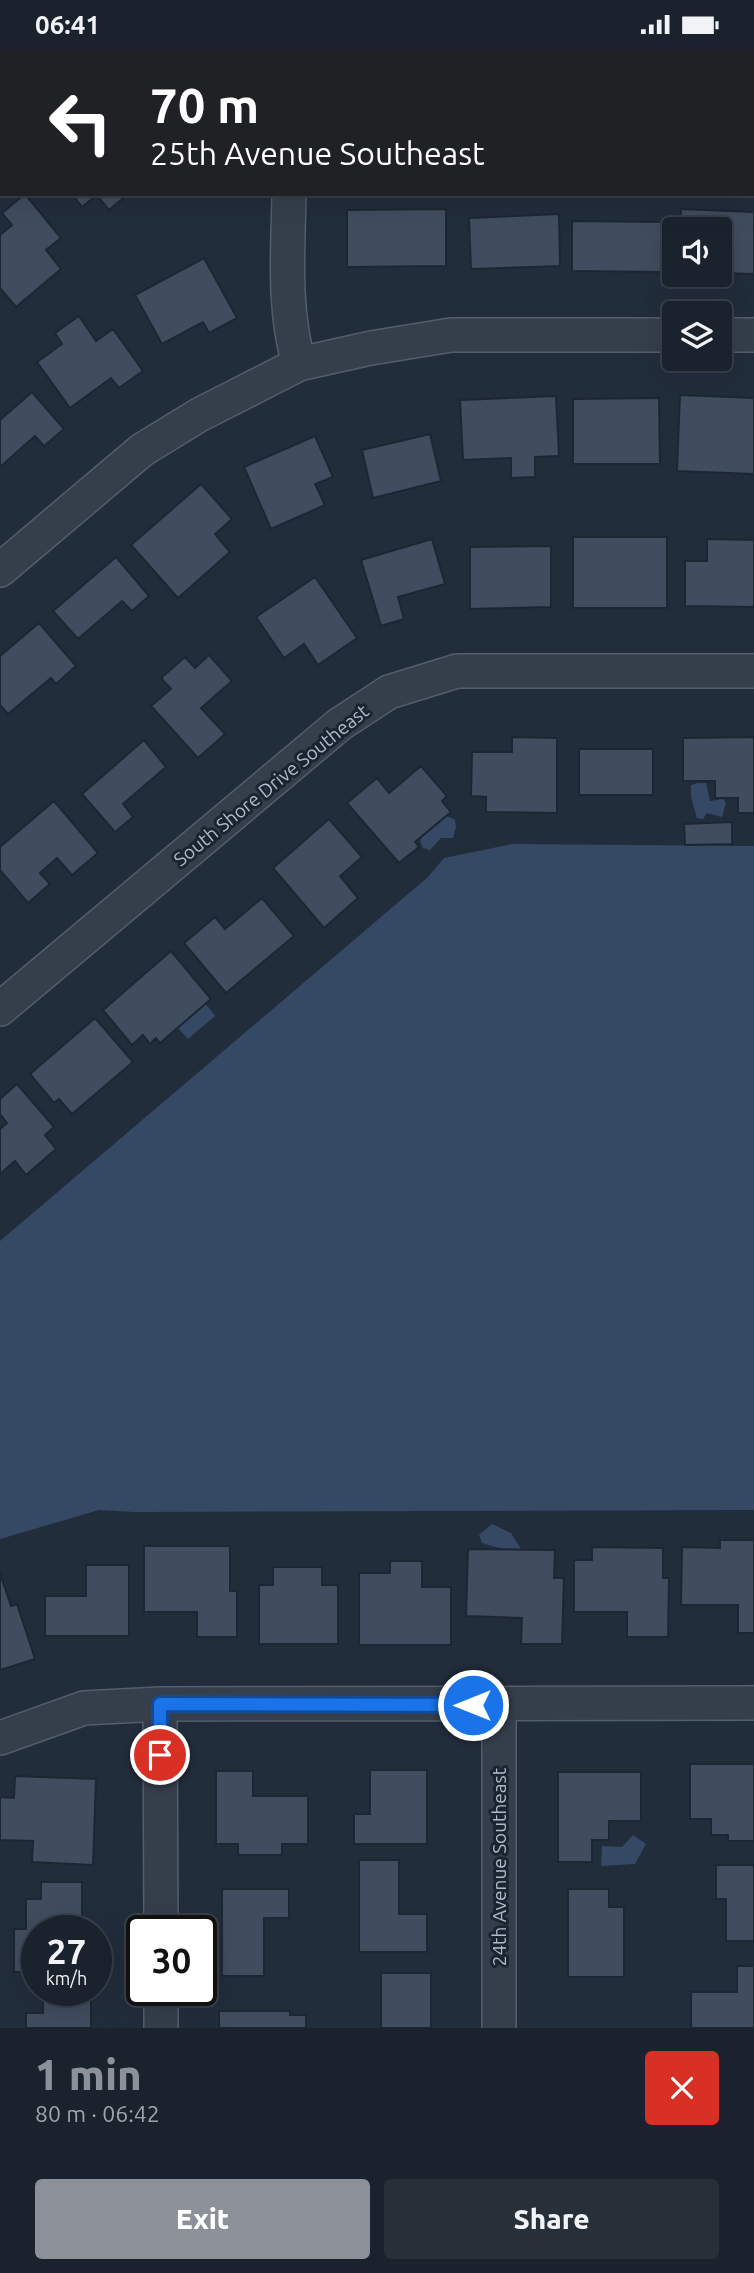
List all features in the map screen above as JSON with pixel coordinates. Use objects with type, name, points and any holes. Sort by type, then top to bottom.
[{"type":"street","points":[[289,196],[288,305],[291,337],[299,364]]},
{"type":"street","points":[[0,570],[142,450],[199,415],[299,364],[371,348],[451,335],[662,335]]},
{"type":"street","points":[[732,335],[754,335]]},
{"type":"street","name":"South Shore Drive Southeast","points":[[0,1009],[340,724],[389,692],[457,671],[754,671]]},
{"type":"street","points":[[0,1738],[84,1708],[160,1704],[754,1703]]},
{"type":"street","points":[[160,1704],[160,1915]]},
{"type":"street","name":"24th Avenue Southeast","points":[[499,1705],[499,2028]]},
{"type":"street","points":[[161,2006],[161,2028]]},
{"type":"water","points":[[706,783],[710,801],[723,799],[726,803],[722,817],[707,813],[703,819],[697,818],[691,797],[691,785]]},
{"type":"water","points":[[447,816],[455,820],[453,838],[441,838],[430,850],[423,848],[420,841],[422,837]]},
{"type":"water","points":[[512,844],[754,846],[754,1510],[99,1510],[0,1539],[0,1241],[428,877],[444,858]]},
{"type":"water","points":[[205,1003],[215,1016],[188,1039],[177,1027]]},
{"type":"water","points":[[492,1524],[511,1533],[521,1549],[499,1548],[482,1543],[479,1535]]},
{"type":"water","points":[[633,1835],[646,1844],[635,1864],[601,1866],[602,1846],[622,1847]]},
{"type":"building","points":[[23,196],[27,196],[61,238],[46,250],[61,269],[16,307],[0,288],[0,235],[12,225],[2,213]]},
{"type":"building","points":[[74,196],[96,196],[82,207]]},
{"type":"building","points":[[98,196],[126,196],[109,210]]},
{"type":"building","points":[[446,209],[446,266],[347,267],[347,210]]},
{"type":"building","points":[[681,209],[754,212],[754,274],[732,273],[732,217],[681,217]]},
{"type":"building","points":[[559,214],[560,266],[471,269],[469,218]]},
{"type":"building","points":[[572,221],[662,222],[662,272],[572,271]]},
{"type":"building","points":[[204,258],[237,318],[209,333],[203,322],[162,344],[135,295]]},
{"type":"building","points":[[79,316],[96,341],[113,329],[143,371],[119,388],[111,378],[70,408],[37,362],[62,344],[55,333]]},
{"type":"building","points":[[32,392],[64,429],[44,446],[35,436],[0,467],[0,420]]},
{"type":"building","points":[[680,395],[754,398],[754,474],[677,471]]},
{"type":"building","points":[[556,396],[559,456],[535,457],[535,477],[511,478],[511,458],[463,460],[460,400]]},
{"type":"building","points":[[659,398],[660,464],[573,464],[573,399]]},
{"type":"building","points":[[430,434],[441,481],[373,498],[362,450]]},
{"type":"building","points":[[315,436],[333,477],[315,484],[325,505],[271,529],[244,467]]},
{"type":"building","points":[[201,484],[232,519],[215,534],[230,552],[178,598],[131,545]]},
{"type":"building","points":[[573,537],[667,537],[667,608],[573,608]]},
{"type":"building","points":[[432,539],[445,584],[398,597],[404,619],[381,626],[361,560]]},
{"type":"building","points":[[707,539],[754,540],[754,607],[685,606],[685,561],[707,561]]},
{"type":"building","points":[[551,546],[551,607],[470,609],[470,547]]},
{"type":"building","points":[[116,557],[149,596],[132,611],[122,601],[78,639],[53,611]]},
{"type":"building","points":[[315,577],[357,638],[318,665],[304,644],[284,658],[256,617]]},
{"type":"building","points":[[39,623],[76,666],[56,684],[51,678],[8,714],[0,705],[0,656]]},
{"type":"building","points":[[209,655],[232,681],[201,708],[225,734],[198,758],[151,706],[171,689],[161,678],[185,657],[195,668]]},
{"type":"building","points":[[512,737],[557,738],[557,813],[486,812],[486,797],[471,796],[472,752],[512,752]]},
{"type":"building","points":[[754,737],[754,813],[738,813],[738,798],[715,798],[715,781],[683,781],[683,738]]},
{"type":"building","points":[[144,740],[166,767],[123,804],[133,817],[115,832],[82,794]]},
{"type":"building","points":[[579,749],[653,749],[653,795],[579,795]]},
{"type":"building","points":[[421,766],[447,796],[442,801],[451,812],[415,842],[419,847],[399,863],[347,803],[377,778],[389,793]]},
{"type":"building","points":[[54,801],[98,853],[72,875],[57,858],[40,873],[50,884],[28,903],[0,870],[0,847]]},
{"type":"building","points":[[329,819],[362,857],[340,876],[358,898],[324,928],[273,868]]},
{"type":"building","points":[[732,822],[732,844],[685,845],[684,824]]},
{"type":"building","points":[[262,898],[294,936],[226,993],[184,943],[215,917],[225,929]]},
{"type":"building","points":[[171,951],[211,999],[160,1043],[156,1038],[150,1044],[143,1035],[132,1045],[103,1010]]},
{"type":"building","points":[[95,1018],[133,1062],[72,1114],[59,1099],[54,1103],[30,1074]]},
{"type":"building","points":[[17,1084],[54,1127],[45,1135],[56,1149],[26,1175],[15,1161],[0,1174],[0,1129],[7,1123],[0,1114],[0,1099]]},
{"type":"building","points":[[720,1540],[754,1540],[754,1633],[738,1633],[738,1605],[681,1605],[682,1547],[720,1548]]},
{"type":"building","points":[[144,1546],[230,1546],[230,1591],[237,1591],[237,1637],[197,1637],[197,1612],[144,1612]]},
{"type":"building","points":[[592,1547],[663,1548],[663,1578],[669,1578],[668,1637],[627,1637],[627,1612],[574,1612],[574,1560],[592,1560]]},
{"type":"building","points":[[468,1549],[555,1550],[554,1578],[564,1578],[562,1644],[521,1644],[522,1618],[466,1616]]},
{"type":"building","points":[[390,1561],[422,1561],[422,1587],[451,1587],[451,1645],[359,1645],[359,1573],[390,1573]]},
{"type":"building","points":[[86,1565],[129,1565],[129,1636],[45,1636],[45,1596],[86,1596]]},
{"type":"building","points":[[273,1567],[322,1567],[322,1585],[338,1585],[338,1644],[259,1644],[259,1585],[273,1585]]},
{"type":"building","points":[[0,1573],[11,1606],[17,1604],[35,1659],[0,1670]]},
{"type":"building","points":[[690,1764],[754,1764],[754,1841],[728,1841],[728,1835],[711,1835],[711,1819],[690,1819]]},
{"type":"building","points":[[370,1770],[427,1770],[427,1844],[354,1844],[354,1814],[370,1814]]},
{"type":"building","points":[[216,1771],[253,1771],[253,1796],[308,1796],[308,1844],[282,1844],[282,1855],[238,1855],[238,1844],[216,1844]]},
{"type":"building","points":[[558,1772],[641,1772],[641,1821],[609,1821],[609,1840],[592,1840],[592,1862],[558,1862]]},
{"type":"building","points":[[15,1776],[96,1779],[93,1865],[32,1862],[33,1841],[0,1840],[0,1797],[14,1798]]},
{"type":"building","points":[[359,1860],[399,1860],[399,1914],[427,1914],[427,1952],[359,1952]]},
{"type":"building","points":[[716,1865],[754,1865],[754,1941],[726,1941],[726,1899],[716,1899]]},
{"type":"building","points":[[41,1882],[82,1882],[82,1915],[26,1915],[26,1899],[41,1899]]},
{"type":"building","points":[[222,1889],[289,1889],[289,1918],[264,1918],[264,1976],[222,1976]]},
{"type":"building","points":[[568,1889],[609,1889],[609,1907],[624,1907],[624,1977],[568,1977]]},
{"type":"building","points":[[14,1929],[21,1929],[21,1972],[14,1972]]},
{"type":"building","points":[[737,1966],[754,1966],[754,2028],[691,2028],[691,1992],[737,1992]]},
{"type":"building","points":[[381,1973],[431,1973],[431,2028],[381,2028]]},
{"type":"building","points":[[43,2006],[91,2006],[91,2028],[26,2028],[26,2013],[43,2013]]},
{"type":"building","points":[[219,2011],[290,2011],[290,2015],[306,2015],[306,2028],[219,2028]]},
{"type":"route","points":[[160,1755],[160,1704],[473,1705]]}]
